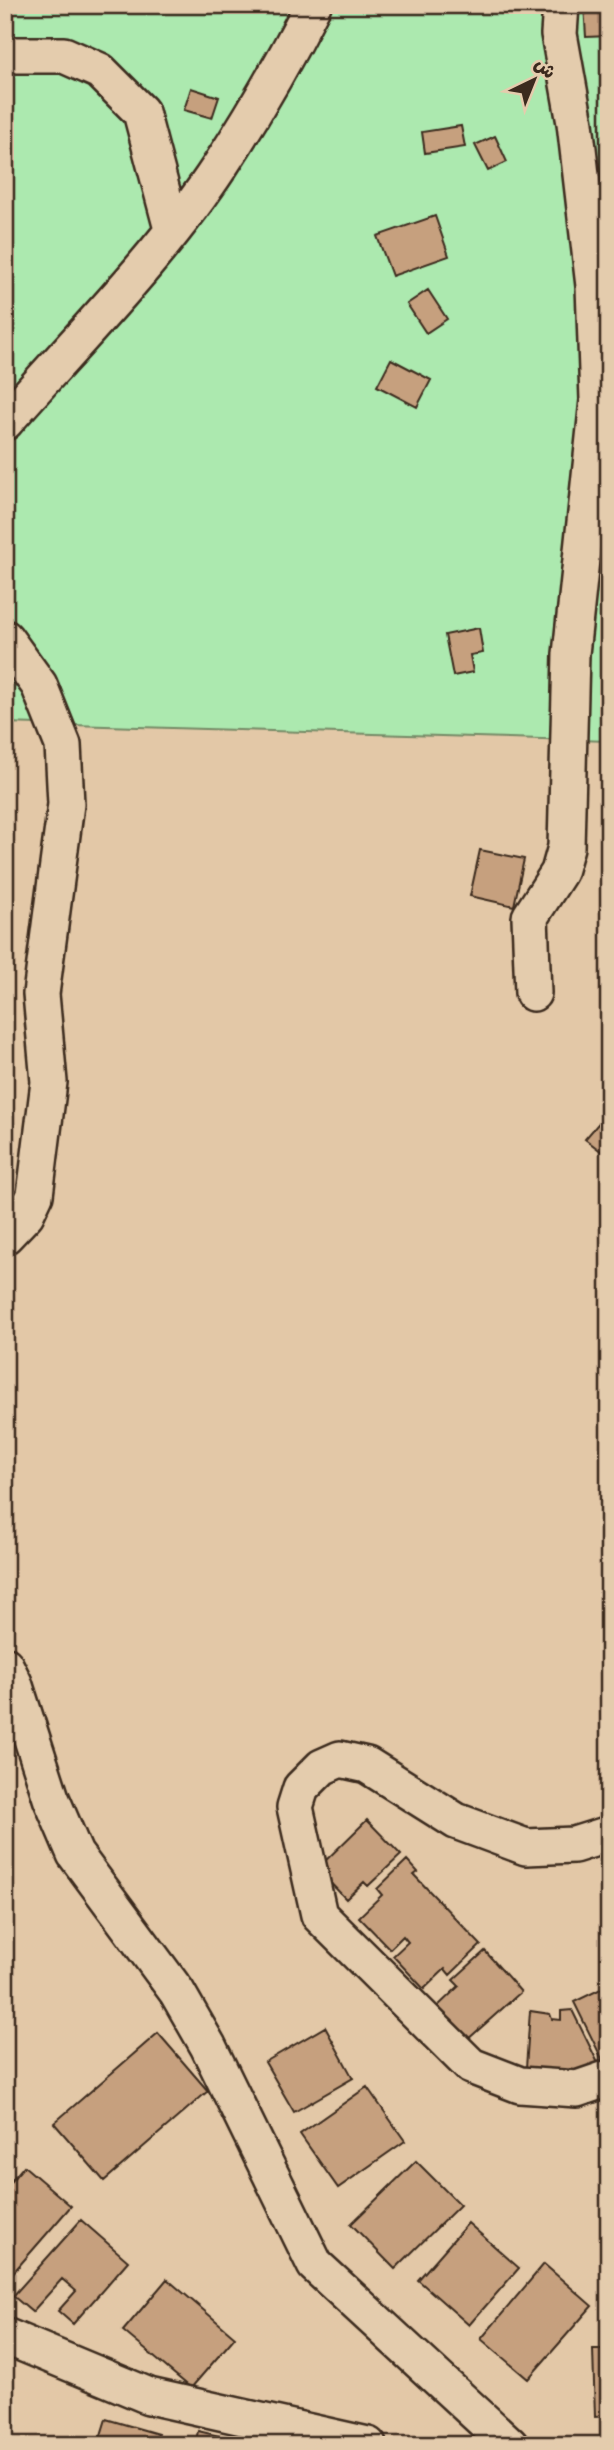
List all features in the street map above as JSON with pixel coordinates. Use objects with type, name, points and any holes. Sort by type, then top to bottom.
[{"type":"street","points":[[5,422],[172,229],[219,168],[288,54],[313,5]]},
{"type":"street","points":[[533,993],[530,917],[559,872],[566,847],[571,654],[598,400],[594,286],[575,123],[559,34],[561,5]]},
{"type":"street","points":[[5,55],[64,55],[100,71],[141,112],[172,229]]},
{"type":"street","points":[[5,638],[39,685],[63,746],[66,804],[41,994],[49,1082],[34,1195],[26,1214],[5,1236]]},
{"type":"street","points":[[5,1665],[14,1682],[51,1798],[75,1854],[177,1992],[208,2046],[315,2265],[510,2445]]},
{"type":"street","points":[[609,1834],[574,1845],[526,1847],[456,1821],[367,1765],[340,1759],[321,1767],[301,1788],[295,1807],[319,1915],[471,2066],[520,2084],[577,2089],[609,2078]]},
{"type":"street","points":[[5,2336],[149,2396],[368,2445]]},
{"type":"green space","points":[[5,5],[609,5],[609,741],[5,723]]},
{"type":"building","points":[[5,5],[15,5],[6,29],[5,28]]},
{"type":"building","points":[[584,5],[609,5],[609,36],[586,37]]},
{"type":"building","points":[[191,88],[219,97],[212,118],[184,110]]},
{"type":"building","points":[[461,126],[465,147],[425,153],[422,132]]},
{"type":"building","points":[[495,136],[507,162],[488,171],[475,145]]},
{"type":"building","points":[[435,216],[449,256],[392,276],[377,236]]},
{"type":"building","points":[[428,290],[447,319],[426,333],[407,304]]},
{"type":"building","points":[[391,359],[431,380],[417,407],[377,386]]},
{"type":"building","points":[[479,628],[483,653],[470,655],[473,672],[453,676],[445,635]]},
{"type":"building","points":[[480,850],[524,859],[514,906],[470,896]]},
{"type":"building","points":[[609,1111],[609,1144],[602,1152],[585,1139]]},
{"type":"building","points":[[367,1820],[401,1855],[368,1886],[364,1882],[346,1899],[317,1869]]},
{"type":"building","points":[[407,1860],[418,1872],[414,1875],[481,1945],[450,1975],[445,1969],[424,1989],[393,1956],[408,1942],[403,1936],[390,1949],[359,1917],[382,1895],[377,1889]]},
{"type":"building","points":[[485,1951],[521,1992],[467,2040],[437,2007],[459,1986],[453,1980]]},
{"type":"building","points":[[609,1985],[609,2063],[605,2065],[574,2002]]},
{"type":"building","points":[[572,2010],[599,2065],[571,2076],[526,2068],[530,2011],[550,2014],[552,2019],[561,2020],[561,2011]]},
{"type":"building","points":[[325,2027],[353,2078],[294,2112],[265,2062]]},
{"type":"building","points":[[158,2033],[208,2091],[104,2181],[54,2123]]},
{"type":"building","points":[[367,2087],[405,2141],[338,2188],[300,2134]]},
{"type":"building","points":[[416,2161],[460,2205],[395,2269],[351,2224]]},
{"type":"building","points":[[24,2166],[71,2206],[5,2282],[5,2188]]},
{"type":"building","points":[[81,2220],[128,2261],[73,2324],[58,2311],[76,2291],[62,2279],[32,2312],[13,2296]]},
{"type":"building","points":[[468,2223],[519,2268],[469,2325],[418,2280]]},
{"type":"building","points":[[544,2264],[592,2306],[528,2379],[481,2339]]},
{"type":"building","points":[[167,2279],[235,2337],[191,2388],[123,2331]]},
{"type":"building","points":[[593,2349],[609,2349],[609,2416],[595,2417]]},
{"type":"building","points":[[106,2419],[158,2434],[155,2445],[98,2445]]},
{"type":"building","points":[[198,2431],[257,2445],[195,2445]]}]
